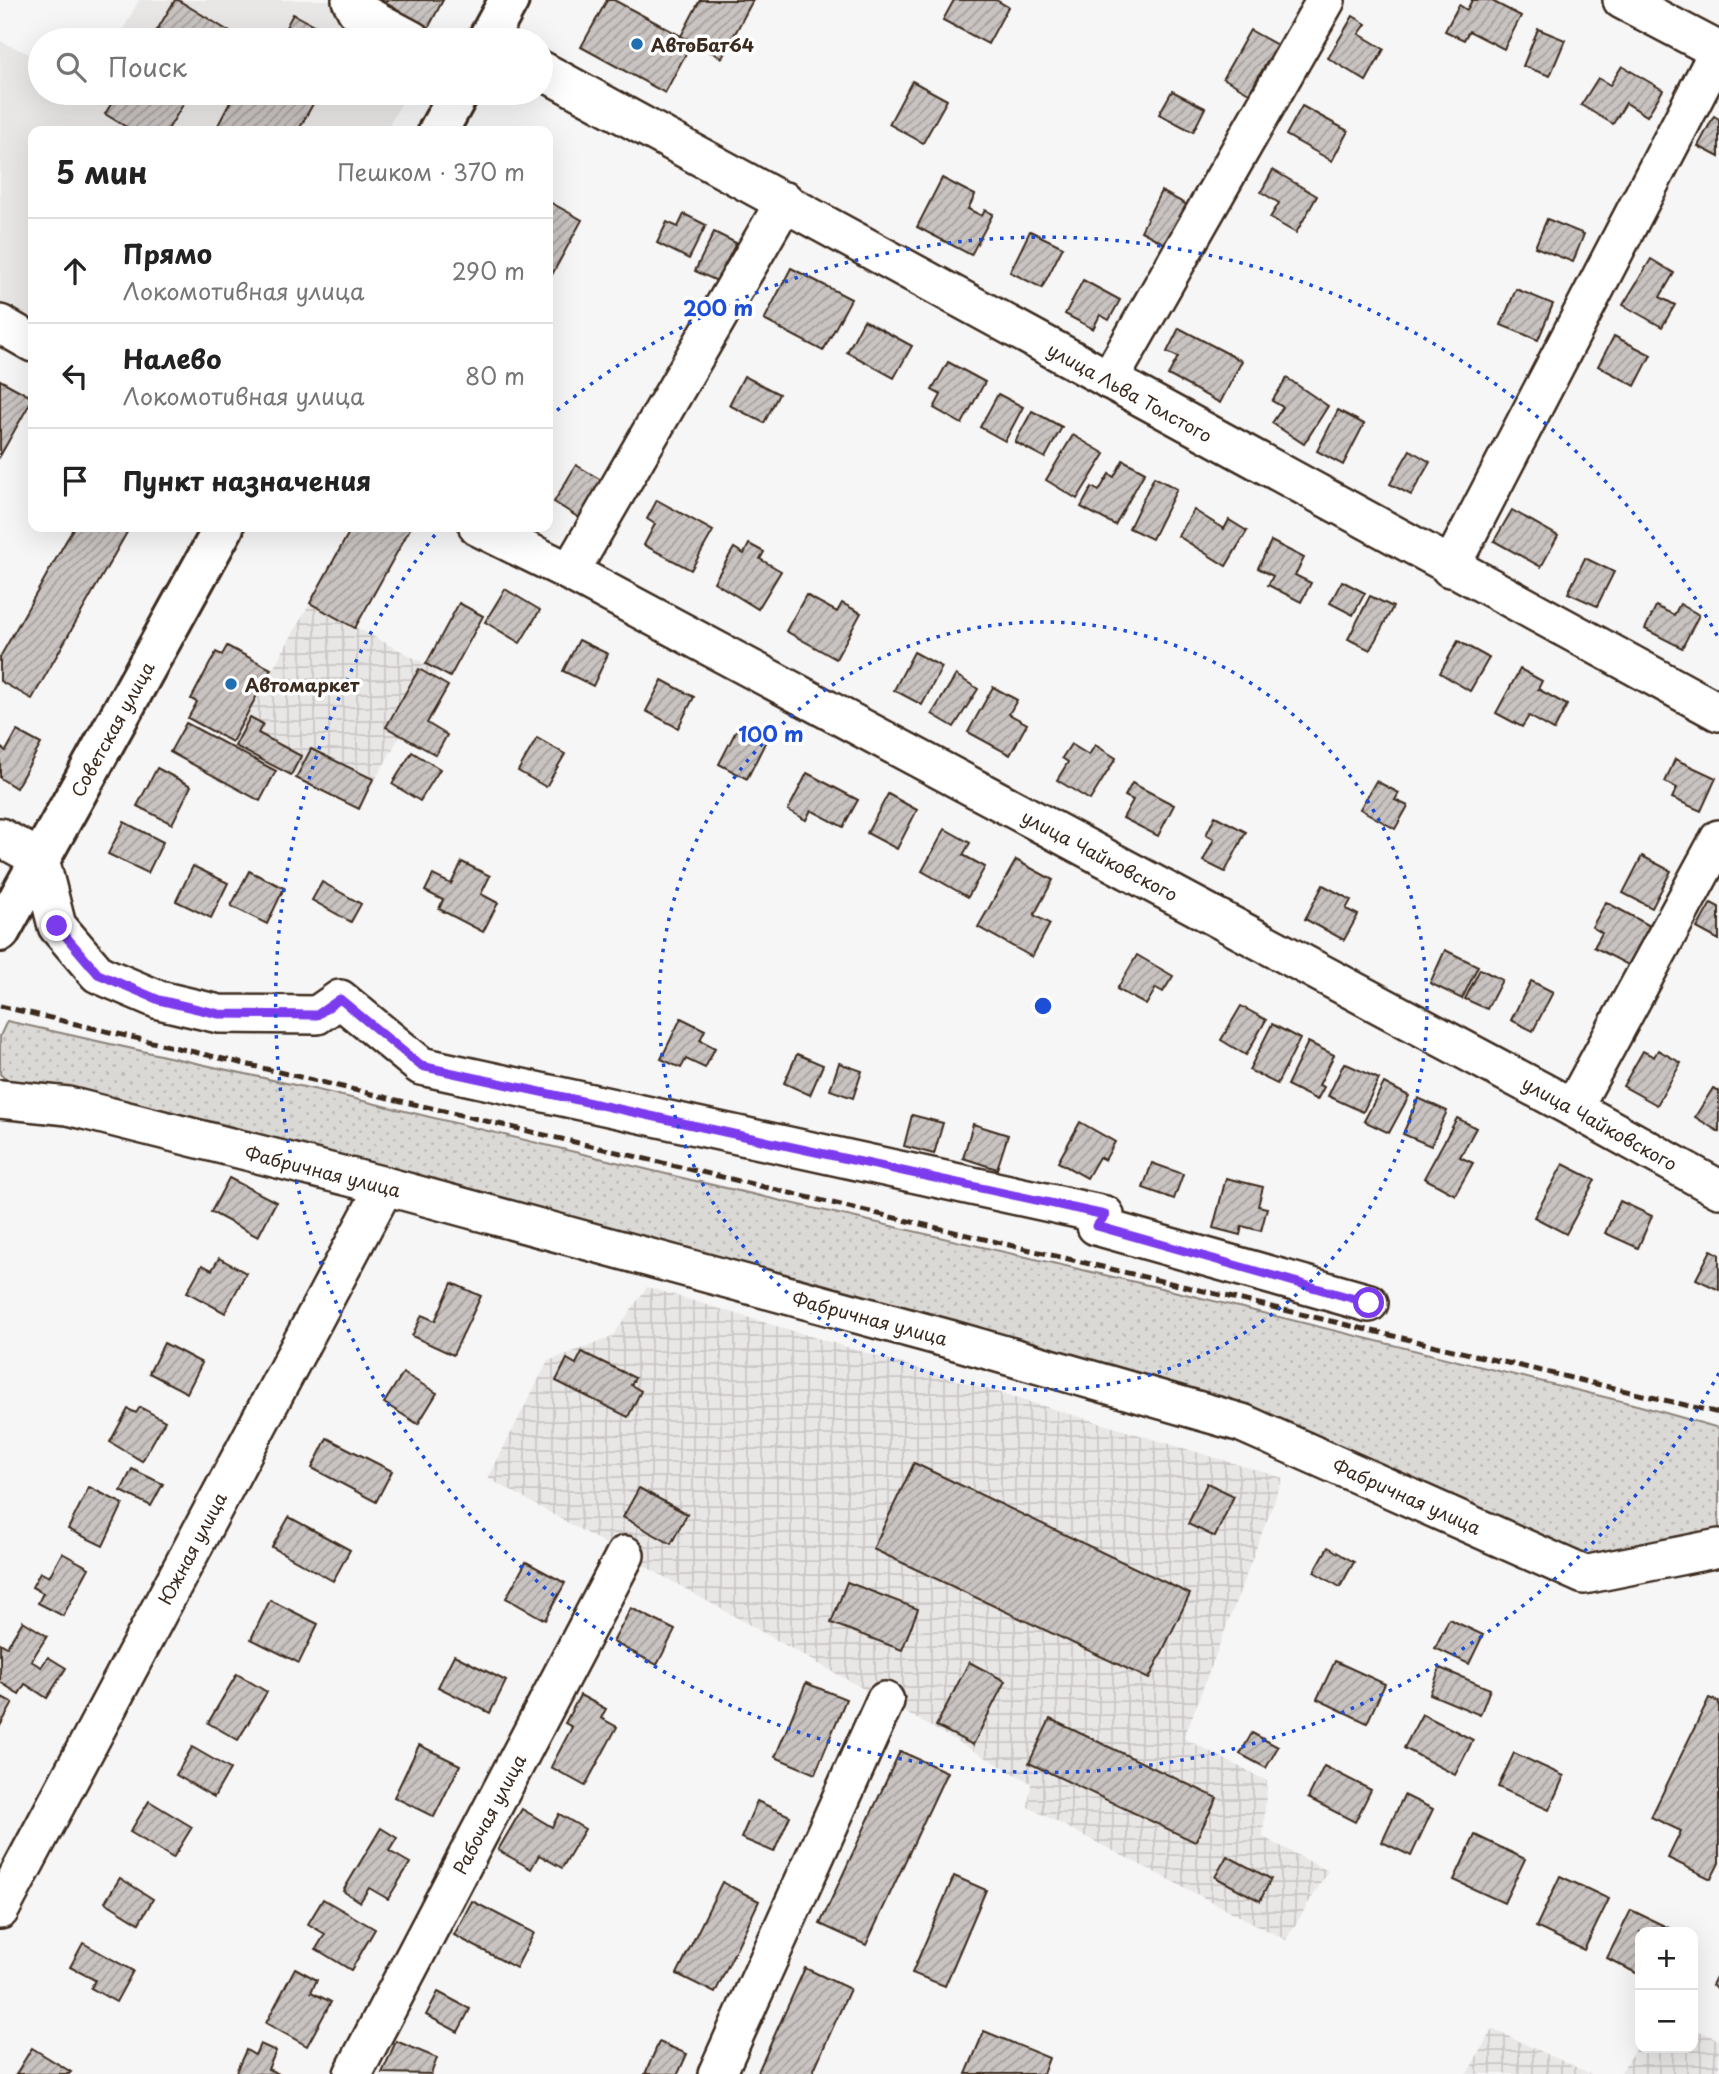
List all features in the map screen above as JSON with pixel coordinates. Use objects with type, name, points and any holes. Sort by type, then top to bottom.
[{"type":"main road","points":[[494,28],[509,0]]},
{"type":"main road","points":[[441,126],[452,105]]},
{"type":"main road","name":"Советская улица","points":[[0,932],[221,532]]},
{"type":"street","points":[[351,0],[356,10],[390,28]]},
{"type":"street","points":[[1109,380],[1326,0]]},
{"type":"street","points":[[1450,568],[1719,51],[1622,0]]},
{"type":"street","name":"улица Льва Толстого","points":[[553,76],[785,201],[1450,568],[1719,712]]},
{"type":"street","points":[[570,572],[785,201]]},
{"type":"street","points":[[0,324],[28,340]]},
{"type":"street","name":"улица Чайковского","points":[[488,532],[570,572],[1573,1108],[1719,1189]]},
{"type":"street","points":[[0,837],[40,859],[57,926],[98,974],[159,1000],[219,1014],[317,1015],[340,999],[421,1066],[1105,1215],[1097,1226],[1369,1303]]},
{"type":"street","points":[[1573,1108],[1719,839]]},
{"type":"street","name":"Фабричная улица","points":[[0,1099],[68,1106],[385,1186],[950,1339],[1242,1423],[1584,1575],[1719,1548]]},
{"type":"street","name":"Южная улица","points":[[0,1910],[385,1186]]},
{"type":"street","name":"Рабочая улица","points":[[354,2074],[625,1555]]},
{"type":"street","points":[[717,2074],[885,1701]]},
{"type":"shaded area","points":[[139,0],[337,0],[390,28],[124,28]]},
{"type":"shaded area","points":[[0,41],[28,54],[28,105],[400,105],[389,126],[28,126],[28,318],[0,303]]},
{"type":"shaded area","points":[[310,603],[437,670],[359,809],[232,742]]},
{"type":"shaded area","points":[[7,1021],[322,1091],[691,1180],[1161,1288],[1637,1405],[1719,1428],[1719,1535],[1597,1561],[1246,1414],[19,1091],[0,1074],[0,1036]]},
{"type":"shaded area","points":[[647,1287],[1283,1478],[1184,1738],[1267,1781],[1263,1837],[1328,1871],[1286,1940],[1028,1807],[1031,1783],[488,1478],[548,1361],[612,1337]]},
{"type":"shaded area","points":[[1492,2029],[1591,2074],[1467,2074]]},
{"type":"shaded area","points":[[1698,2030],[1719,2040],[1719,2074],[1620,2074],[1635,2049],[1635,2053],[1698,2053]]},
{"type":"building","points":[[175,0],[178,0],[224,28],[158,28]]},
{"type":"building","points":[[379,0],[443,0],[428,28],[414,28],[376,6]]},
{"type":"building","name":"АвтоБат64","points":[[607,0],[614,0],[692,42],[665,93],[581,47]]},
{"type":"building","points":[[700,0],[753,0],[722,58],[681,36]]},
{"type":"building","points":[[954,0],[996,0],[1008,7],[988,44],[943,20]]},
{"type":"building","points":[[1472,0],[1490,0],[1521,16],[1504,49],[1469,31],[1464,40],[1445,31],[1459,5],[1467,10]]},
{"type":"building","points":[[293,14],[319,28],[285,28]]},
{"type":"building","points":[[1353,16],[1366,24],[1359,34],[1384,49],[1366,81],[1328,58]]},
{"type":"building","points":[[1538,29],[1565,40],[1550,76],[1523,66]]},
{"type":"building","points":[[1250,30],[1277,45],[1249,93],[1223,78]]},
{"type":"building","points":[[1622,66],[1663,90],[1647,116],[1626,103],[1613,124],[1581,105],[1598,78],[1610,85]]},
{"type":"building","points":[[912,81],[947,100],[923,143],[889,124]]},
{"type":"building","points":[[1172,91],[1205,108],[1193,132],[1159,114]]},
{"type":"building","points":[[111,105],[183,105],[170,126],[125,126],[105,114]]},
{"type":"building","points":[[229,105],[312,105],[301,126],[218,126]]},
{"type":"building","points":[[1302,106],[1348,131],[1332,161],[1286,135]]},
{"type":"building","points":[[1714,116],[1719,119],[1719,157],[1698,146]]},
{"type":"building","points":[[1273,170],[1317,196],[1296,233],[1270,218],[1279,203],[1261,192]]},
{"type":"building","points":[[942,178],[975,195],[968,209],[982,216],[985,210],[993,214],[971,255],[917,227]]},
{"type":"building","points":[[1161,191],[1195,209],[1167,245],[1141,231]]},
{"type":"building","points":[[553,204],[582,220],[553,273]]},
{"type":"building","points":[[684,214],[706,225],[689,259],[657,243],[667,222],[678,227]]},
{"type":"building","points":[[1547,219],[1584,234],[1573,262],[1535,247]]},
{"type":"building","points":[[1030,231],[1063,247],[1042,288],[1010,272]]},
{"type":"building","points":[[714,232],[736,243],[717,281],[695,271]]},
{"type":"building","points":[[1651,259],[1674,273],[1660,297],[1675,305],[1662,327],[1623,305]]},
{"type":"building","points":[[791,268],[851,299],[823,351],[764,320]]},
{"type":"building","points":[[1083,280],[1120,300],[1109,320],[1100,315],[1093,329],[1065,314]]},
{"type":"building","points":[[1516,289],[1553,304],[1538,340],[1501,325]]},
{"type":"building","points":[[864,320],[912,346],[894,378],[847,352]]},
{"type":"building","points":[[1179,328],[1242,361],[1220,403],[1168,375],[1178,357],[1167,352]]},
{"type":"building","points":[[1614,336],[1651,355],[1635,386],[1598,366]]},
{"type":"building","points":[[948,362],[985,382],[962,424],[934,408],[941,395],[932,390]]},
{"type":"building","points":[[744,376],[779,394],[764,423],[729,405]]},
{"type":"building","points":[[1287,378],[1328,406],[1304,444],[1272,423],[1283,407],[1272,401]]},
{"type":"building","points":[[0,380],[28,395],[28,407],[0,456]]},
{"type":"building","points":[[998,394],[1023,407],[1005,441],[980,427]]},
{"type":"building","points":[[1338,410],[1364,424],[1343,465],[1317,451]]},
{"type":"building","points":[[1032,411],[1062,427],[1045,458],[1015,442]]},
{"type":"building","points":[[1073,435],[1105,454],[1077,499],[1046,480]]},
{"type":"building","points":[[1410,450],[1430,462],[1411,495],[1390,484]]},
{"type":"building","points":[[1123,460],[1145,472],[1115,525],[1081,507],[1092,487],[1099,491],[1109,474],[1114,477]]},
{"type":"building","points":[[576,465],[603,481],[581,519],[554,502]]},
{"type":"building","points":[[1154,477],[1177,489],[1152,539],[1129,528]]},
{"type":"building","points":[[657,500],[713,531],[691,570],[644,545],[655,524],[647,519]]},
{"type":"building","points":[[1194,510],[1224,529],[1229,520],[1247,531],[1226,566],[1178,536]]},
{"type":"building","points":[[1512,510],[1558,536],[1541,567],[1494,541]]},
{"type":"building","points":[[71,532],[127,532],[32,699],[0,681],[0,657]]},
{"type":"building","points":[[349,532],[408,532],[355,628],[310,603]]},
{"type":"building","points":[[1271,541],[1304,558],[1295,575],[1311,583],[1301,602],[1268,585],[1273,576],[1258,568]]},
{"type":"building","points":[[749,544],[764,552],[760,559],[781,571],[758,609],[714,582],[734,548],[744,554]]},
{"type":"building","points":[[1585,558],[1614,572],[1597,606],[1568,593]]},
{"type":"building","points":[[1342,581],[1365,593],[1353,615],[1330,603]]},
{"type":"building","points":[[505,589],[540,610],[520,643],[485,622]]},
{"type":"building","points":[[806,595],[837,612],[842,603],[861,613],[836,659],[786,631]]},
{"type":"building","points":[[1370,596],[1393,607],[1370,650],[1348,639]]},
{"type":"building","points":[[459,603],[483,616],[450,677],[426,664]]},
{"type":"building","points":[[1680,604],[1699,615],[1682,648],[1645,629],[1656,606],[1674,615]]},
{"type":"building","points":[[579,640],[608,654],[593,686],[563,671]]},
{"type":"building","points":[[1458,641],[1489,658],[1470,691],[1440,673]]},
{"type":"building","name":"Автомаркет","points":[[227,646],[271,669],[232,742],[188,718],[197,702],[191,699],[216,652],[222,655]]},
{"type":"building","points":[[914,652],[942,667],[922,705],[894,690]]},
{"type":"building","points":[[419,669],[448,686],[427,723],[447,735],[436,755],[386,727]]},
{"type":"building","points":[[1520,669],[1542,681],[1538,689],[1567,705],[1554,730],[1529,716],[1522,727],[1496,713]]},
{"type":"building","points":[[956,675],[978,689],[954,727],[932,714]]},
{"type":"building","points":[[662,680],[694,697],[678,728],[646,711]]},
{"type":"building","points":[[993,687],[1017,700],[1009,714],[1027,724],[1010,755],[968,732]]},
{"type":"building","points":[[250,717],[263,724],[258,733],[301,756],[291,775],[235,746]]},
{"type":"building","points":[[186,723],[276,771],[260,801],[170,752]]},
{"type":"building","points":[[740,723],[768,737],[747,779],[719,764]]},
{"type":"building","points":[[17,731],[41,744],[16,788],[0,778],[0,747],[6,751]]},
{"type":"building","points":[[537,738],[565,754],[546,787],[518,771]]},
{"type":"building","points":[[1071,744],[1089,755],[1095,745],[1116,758],[1090,800],[1057,780],[1068,762],[1062,758]]},
{"type":"building","points":[[311,749],[373,779],[359,809],[296,778]]},
{"type":"building","points":[[412,752],[440,769],[420,801],[392,784]]},
{"type":"building","points":[[1675,759],[1716,778],[1701,811],[1672,798],[1677,788],[1665,782]]},
{"type":"building","points":[[157,768],[191,786],[172,824],[137,806]]},
{"type":"building","points":[[807,773],[858,800],[843,827],[811,810],[806,820],[788,810]]},
{"type":"building","points":[[1376,781],[1399,793],[1395,800],[1408,806],[1395,829],[1360,809]]},
{"type":"building","points":[[1132,783],[1174,805],[1158,836],[1123,818],[1133,800],[1125,796]]},
{"type":"building","points":[[888,794],[917,810],[897,849],[867,833]]},
{"type":"building","points":[[1215,816],[1246,832],[1225,872],[1203,861],[1214,839],[1206,835]]},
{"type":"building","points":[[124,822],[163,842],[148,873],[108,854]]},
{"type":"building","points":[[945,829],[970,843],[963,855],[985,867],[968,897],[922,871]]},
{"type":"building","points":[[1642,856],[1671,871],[1652,908],[1623,893]]},
{"type":"building","points":[[1016,860],[1053,880],[1034,915],[1050,924],[1032,957],[978,927]]},
{"type":"building","points":[[462,862],[490,876],[481,894],[498,903],[483,932],[439,909],[443,900],[425,891],[433,875],[451,884]]},
{"type":"building","points":[[193,866],[228,883],[211,918],[176,901]]},
{"type":"building","points":[[249,871],[284,888],[267,924],[231,906]]},
{"type":"building","points":[[322,882],[361,904],[351,922],[312,900]]},
{"type":"building","points":[[1323,885],[1351,900],[1346,909],[1358,915],[1344,940],[1305,919]]},
{"type":"building","points":[[1606,902],[1652,927],[1630,966],[1594,947],[1602,933],[1592,927]]},
{"type":"building","points":[[1711,903],[1719,907],[1719,940],[1697,928]]},
{"type":"building","points":[[1445,950],[1478,966],[1462,999],[1430,983]]},
{"type":"building","points":[[1137,955],[1173,976],[1163,992],[1156,988],[1146,1005],[1117,989]]},
{"type":"building","points":[[1480,969],[1502,980],[1487,1009],[1465,999]]},
{"type":"building","points":[[1531,981],[1553,992],[1533,1031],[1511,1020]]},
{"type":"building","points":[[1241,1006],[1266,1020],[1246,1055],[1221,1040]]},
{"type":"building","points":[[681,1018],[705,1030],[700,1040],[715,1048],[705,1068],[686,1059],[681,1068],[661,1059]]},
{"type":"building","points":[[1272,1024],[1300,1039],[1277,1084],[1249,1070]]},
{"type":"building","points":[[1308,1042],[1334,1055],[1319,1085],[1324,1087],[1317,1100],[1287,1085]]},
{"type":"building","points":[[1658,1050],[1681,1063],[1657,1105],[1623,1086],[1643,1051],[1654,1057]]},
{"type":"building","points":[[797,1054],[823,1065],[810,1095],[784,1083]]},
{"type":"building","points":[[839,1063],[862,1071],[853,1098],[830,1090]]},
{"type":"building","points":[[1344,1063],[1379,1079],[1363,1112],[1328,1096]]},
{"type":"building","points":[[1384,1083],[1409,1096],[1389,1133],[1364,1121]]},
{"type":"building","points":[[1713,1088],[1719,1091],[1719,1132],[1695,1117]]},
{"type":"building","points":[[1418,1098],[1447,1111],[1431,1146],[1403,1134]]},
{"type":"building","points":[[912,1115],[943,1123],[934,1154],[904,1146]]},
{"type":"building","points":[[1457,1118],[1476,1128],[1460,1157],[1473,1163],[1455,1195],[1424,1178]]},
{"type":"building","points":[[1080,1122],[1115,1142],[1105,1160],[1099,1157],[1087,1178],[1058,1162]]},
{"type":"building","points":[[973,1124],[1008,1135],[997,1169],[963,1158]]},
{"type":"building","points":[[1152,1163],[1183,1174],[1174,1199],[1143,1188]]},
{"type":"building","points":[[1563,1164],[1595,1180],[1566,1234],[1534,1217]]},
{"type":"building","points":[[229,1178],[276,1202],[258,1237],[211,1212]]},
{"type":"building","points":[[1226,1178],[1263,1187],[1258,1206],[1267,1208],[1261,1231],[1242,1226],[1240,1235],[1213,1228]]},
{"type":"building","points":[[1620,1201],[1652,1216],[1638,1248],[1605,1233]]},
{"type":"building","points":[[1711,1250],[1719,1254],[1719,1290],[1696,1279]]},
{"type":"building","points":[[219,1258],[246,1273],[225,1313],[187,1292],[202,1265],[212,1270]]},
{"type":"building","points":[[452,1283],[481,1296],[453,1355],[412,1336],[422,1315],[435,1321]]},
{"type":"building","points":[[164,1343],[202,1363],[187,1393],[149,1373]]},
{"type":"building","points":[[582,1352],[635,1378],[631,1385],[641,1391],[628,1417],[556,1381],[567,1359],[576,1364]]},
{"type":"building","points":[[403,1373],[437,1393],[418,1424],[384,1403]]},
{"type":"building","points":[[140,1407],[165,1421],[142,1461],[110,1442],[128,1409],[136,1413]]},
{"type":"building","points":[[327,1438],[392,1471],[376,1502],[312,1468]]},
{"type":"building","points":[[914,1463],[1190,1594],[1149,1679],[873,1549]]},
{"type":"building","points":[[132,1469],[163,1484],[151,1506],[121,1491]]},
{"type":"building","points":[[1207,1483],[1234,1496],[1215,1537],[1188,1524]]},
{"type":"building","points":[[89,1487],[123,1504],[103,1546],[68,1529]]},
{"type":"building","points":[[639,1488],[687,1514],[671,1544],[623,1517]]},
{"type":"building","points":[[289,1517],[350,1550],[333,1581],[272,1547]]},
{"type":"building","points":[[1328,1547],[1354,1562],[1340,1587],[1314,1572]]},
{"type":"building","points":[[62,1553],[89,1568],[63,1616],[38,1603],[43,1593],[32,1587],[40,1572],[49,1577]]},
{"type":"building","points":[[526,1562],[565,1583],[545,1620],[506,1598]]},
{"type":"building","points":[[847,1582],[918,1609],[902,1650],[831,1623]]},
{"type":"building","points":[[270,1600],[318,1624],[299,1663],[251,1639]]},
{"type":"building","points":[[631,1608],[675,1630],[657,1665],[613,1642]]},
{"type":"building","points":[[1449,1619],[1483,1635],[1469,1664],[1435,1648]]},
{"type":"building","points":[[23,1621],[47,1636],[31,1661],[41,1667],[48,1657],[66,1668],[47,1698],[25,1684],[19,1694],[0,1682],[0,1643],[7,1647]]},
{"type":"building","points":[[454,1655],[506,1681],[490,1713],[438,1687]]},
{"type":"building","points":[[1335,1661],[1385,1684],[1367,1723],[1317,1699]]},
{"type":"building","points":[[969,1662],[1005,1681],[973,1745],[936,1726]]},
{"type":"building","points":[[1440,1668],[1490,1689],[1480,1715],[1430,1694]]},
{"type":"building","points":[[237,1674],[267,1692],[238,1740],[208,1723]]},
{"type":"building","points":[[806,1683],[846,1699],[815,1774],[775,1757]]},
{"type":"building","points":[[580,1695],[606,1709],[601,1718],[617,1727],[585,1786],[551,1767],[572,1727],[565,1723]]},
{"type":"building","points":[[0,1696],[13,1703],[0,1726]]},
{"type":"building","points":[[1709,1698],[1719,1702],[1719,1863],[1711,1879],[1668,1858],[1681,1831],[1651,1817]]},
{"type":"building","points":[[1422,1714],[1473,1740],[1455,1775],[1404,1748]]},
{"type":"building","points":[[1050,1719],[1217,1798],[1195,1842],[1029,1763]]},
{"type":"building","points":[[1252,1733],[1278,1747],[1266,1768],[1240,1754]]},
{"type":"building","points":[[419,1745],[460,1765],[434,1817],[394,1797]]},
{"type":"building","points":[[192,1747],[230,1769],[214,1797],[176,1775]]},
{"type":"building","points":[[900,1751],[947,1772],[866,1945],[820,1924]]},
{"type":"building","points":[[1514,1753],[1564,1776],[1549,1810],[1498,1787]]},
{"type":"building","points":[[1324,1766],[1371,1790],[1355,1822],[1308,1798]]},
{"type":"building","points":[[1404,1795],[1433,1809],[1411,1856],[1382,1842]]},
{"type":"building","points":[[149,1801],[192,1827],[173,1858],[130,1832]]},
{"type":"building","points":[[757,1801],[790,1816],[774,1852],[741,1838]]},
{"type":"building","points":[[522,1809],[552,1827],[559,1814],[585,1829],[562,1868],[539,1855],[531,1869],[498,1850]]},
{"type":"building","points":[[381,1828],[397,1838],[389,1851],[410,1863],[388,1899],[369,1888],[360,1902],[343,1891]]},
{"type":"building","points":[[1475,1835],[1525,1859],[1504,1903],[1454,1880]]},
{"type":"building","points":[[1227,1856],[1271,1879],[1260,1901],[1215,1877]]},
{"type":"building","points":[[954,1876],[986,1890],[945,1986],[912,1973]]},
{"type":"building","points":[[1560,1876],[1609,1899],[1584,1950],[1536,1927]]},
{"type":"building","points":[[120,1878],[153,1899],[139,1923],[105,1902]]},
{"type":"building","points":[[722,1882],[759,1901],[715,1993],[677,1974]]},
{"type":"building","points":[[323,1899],[375,1929],[351,1970],[316,1949],[325,1934],[308,1924]]},
{"type":"building","points":[[472,1901],[534,1933],[516,1968],[454,1935]]},
{"type":"building","points":[[1631,1910],[1667,1927],[1635,1927],[1635,1972],[1607,1958]]},
{"type":"building","points":[[83,1943],[133,1971],[116,2002],[91,1988],[95,1980],[70,1967]]},
{"type":"building","points":[[295,1968],[317,1980],[311,1992],[331,2002],[307,2046],[266,2023]]},
{"type":"building","points":[[805,1968],[850,1989],[812,2074],[757,2074]]},
{"type":"building","points":[[1719,1971],[1719,1989],[1712,1985]]},
{"type":"building","points":[[438,1992],[470,2009],[458,2032],[426,2015]]},
{"type":"building","points":[[984,2031],[1049,2058],[1043,2074],[966,2074]]},
{"type":"building","points":[[396,2041],[437,2058],[431,2074],[382,2073]]},
{"type":"building","points":[[659,2042],[687,2054],[678,2074],[645,2074]]},
{"type":"building","points":[[260,2044],[276,2051],[268,2069],[279,2074],[235,2074],[246,2050],[255,2055]]},
{"type":"building","points":[[32,2048],[71,2072],[16,2074]]},
{"type":"railway","points":[[0,1006],[1719,1413]]},
{"type":"place","name":"АвтоБат64","points":[[637,44]]},
{"type":"place","name":"Автомаркет","points":[[231,684]]},
{"type":"route","points":[[57,926],[98,974],[159,1000],[219,1014],[317,1015],[340,999],[421,1066],[1105,1215],[1097,1226],[1369,1303]]}]
